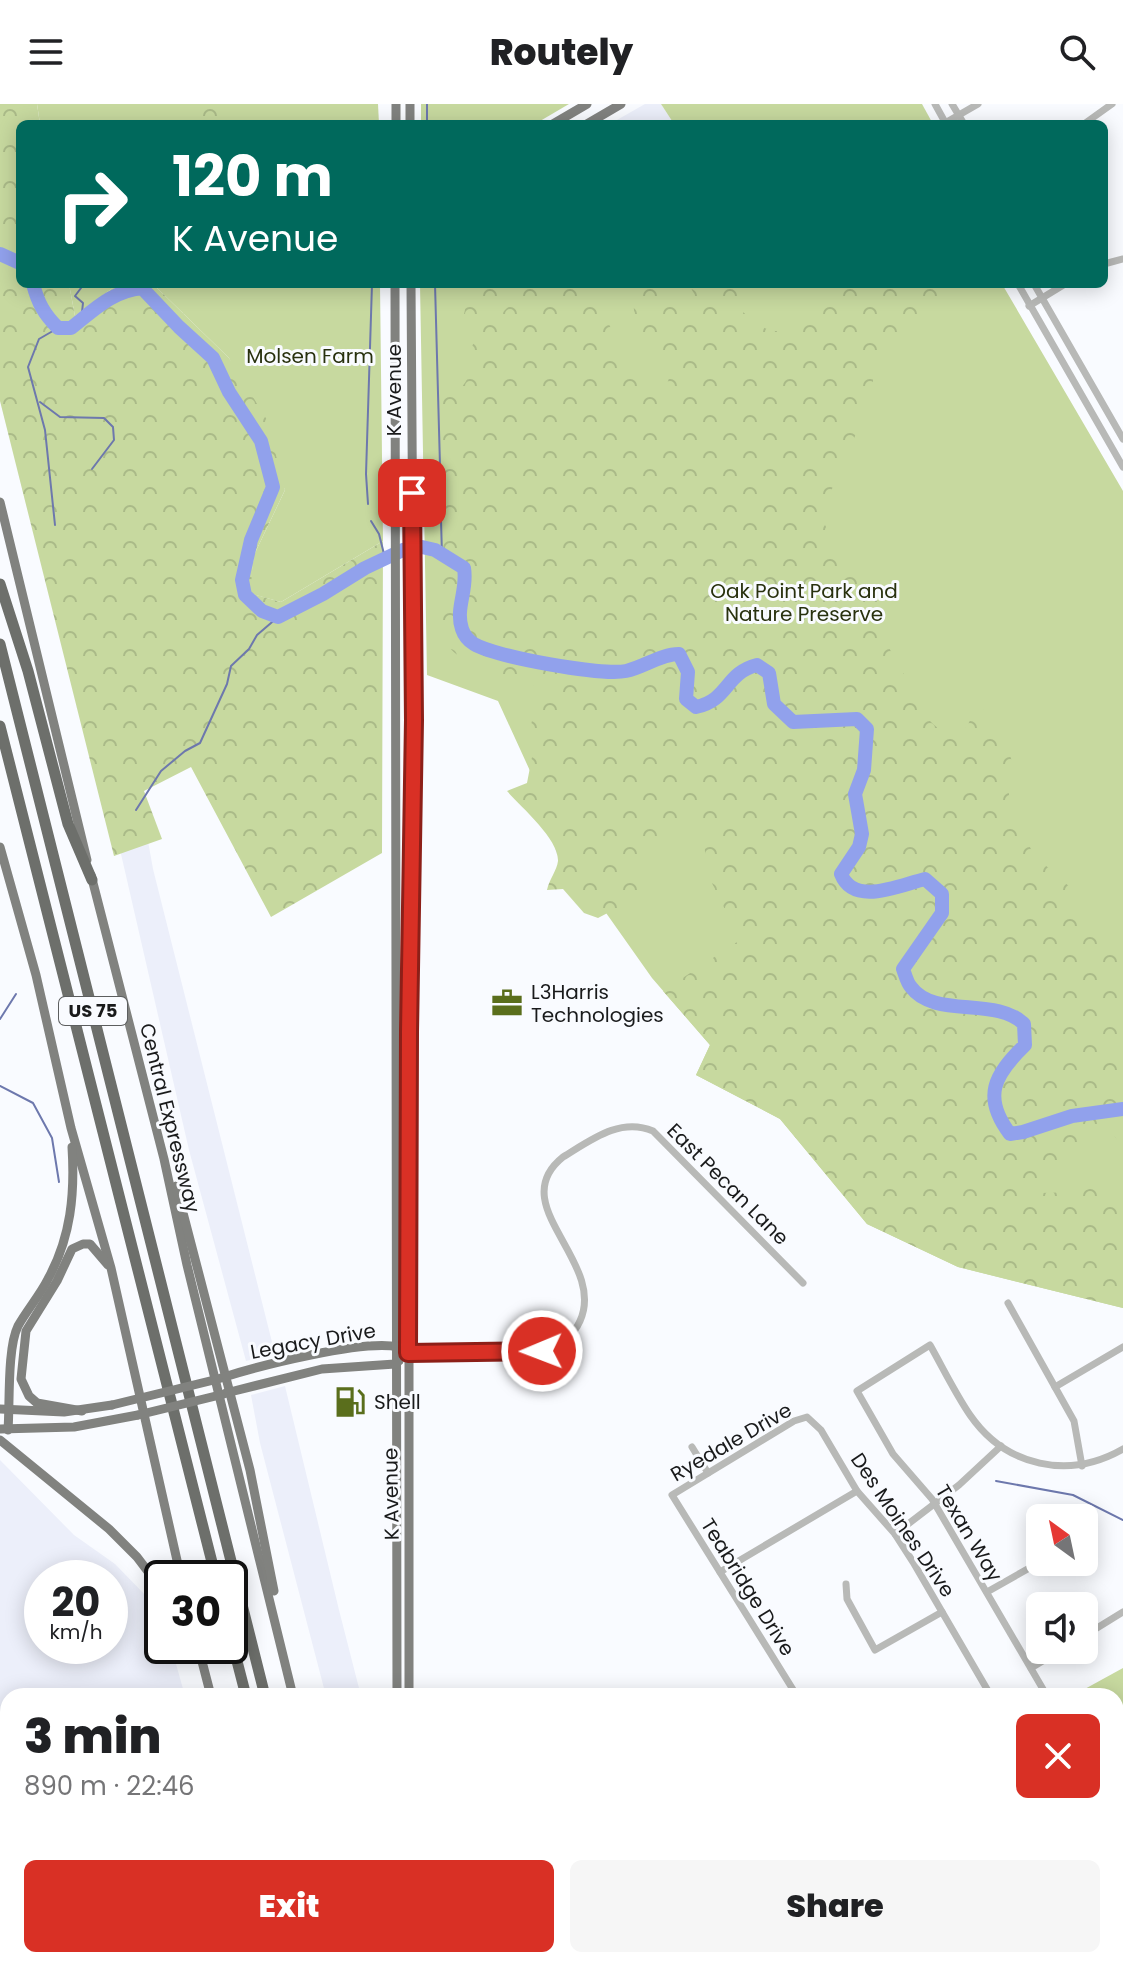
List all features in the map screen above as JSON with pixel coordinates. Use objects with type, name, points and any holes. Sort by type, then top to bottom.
[{"type":"highway","points":[[0,584],[28,671],[68,824],[92,880]]},
{"type":"highway","name":"US 75","points":[[0,644],[263,1688]]},
{"type":"highway","name":"US 75","points":[[0,726],[211,1560]]},
{"type":"highway","points":[[238,1664],[244,1688]]},
{"type":"main road","points":[[560,120],[590,104],[600,116]]},
{"type":"main road","points":[[594,120],[621,104]]},
{"type":"main road","name":"K Avenue","points":[[395,288],[397,1688]]},
{"type":"main road","name":"K Avenue","points":[[409,1688],[408,1353],[413,806],[411,288]]},
{"type":"main road","name":"Central Expressway","points":[[0,502],[92,880],[156,1126],[291,1688]]},
{"type":"main road","points":[[394,806],[413,806]]},
{"type":"main road","points":[[0,847],[36,975],[71,1128],[111,1268],[177,1560]]},
{"type":"main road","points":[[396,950],[412,949]]},
{"type":"main road","points":[[397,1069],[410,1068]]},
{"type":"main road","points":[[156,1126],[183,1210],[222,1377],[263,1527],[284,1657]]},
{"type":"main road","points":[[4,1430],[13,1342],[18,1326],[57,1261],[71,1213],[74,1184],[71,1128]]},
{"type":"main road","points":[[82,1411],[37,1403],[29,1396],[21,1379],[26,1331],[76,1246],[94,1247],[111,1268]]},
{"type":"main road","name":"Legacy Drive","points":[[4,1430],[74,1427],[115,1421],[322,1369],[395,1364],[408,1353],[395,1345],[320,1354],[82,1411],[43,1413],[5,1410]]},
{"type":"main road","points":[[320,1354],[322,1369]]},
{"type":"main road","points":[[0,1440],[116,1536],[144,1566]]},
{"type":"main road","points":[[396,1468],[409,1469]]},
{"type":"main road","points":[[398,1571],[410,1571]]},
{"type":"main road","points":[[200,1664],[208,1683]]},
{"type":"main road","points":[[203,1664],[209,1688]]},
{"type":"street","points":[[952,104],[962,120]]},
{"type":"street","points":[[952,120],[978,104]]},
{"type":"street","points":[[1090,120],[1112,104]]},
{"type":"street","points":[[1020,288],[1123,467]]},
{"type":"street","points":[[1036,288],[1123,439]]},
{"type":"street","points":[[1029,306],[1059,288]]},
{"type":"street","name":"East Pecan Lane","points":[[408,1353],[542,1351],[570,1336],[583,1314],[586,1291],[545,1203],[546,1179],[554,1164],[563,1157],[626,1125],[640,1125],[653,1131],[803,1283]]},
{"type":"street","points":[[1008,1303],[1074,1421],[1082,1466]]},
{"type":"street","name":"Texan Way","points":[[1001,1446],[971,1417],[930,1345],[857,1391],[893,1454],[935,1504],[1042,1688]]},
{"type":"street","points":[[1055,1387],[1123,1347]]},
{"type":"street","name":"Ryedale Drive","points":[[672,1495],[794,1421],[807,1417]]},
{"type":"street","name":"Des Moines Drive","points":[[807,1417],[821,1430],[857,1491],[895,1534],[983,1688]]},
{"type":"street","points":[[895,1534],[935,1504],[1001,1446],[1019,1457],[1050,1466],[1082,1466],[1123,1449]]},
{"type":"street","points":[[692,1447],[708,1473]]},
{"type":"street","points":[[720,1572],[857,1491]]},
{"type":"street","name":"Teabridge Drive","points":[[672,1495],[792,1688]]},
{"type":"street","points":[[987,1592],[1026,1570]]},
{"type":"street","points":[[846,1584],[847,1599],[875,1650],[942,1612]]},
{"type":"street","points":[[1098,1627],[1123,1612]]},
{"type":"street","points":[[1031,1668],[1038,1664]]},
{"type":"shaded area","points":[[645,104],[661,104],[671,120],[617,120]]},
{"type":"shaded area","points":[[45,356],[128,729],[153,869],[275,1354],[246,1361],[189,1150],[121,854]]},
{"type":"shaded area","points":[[285,1386],[359,1688],[324,1688],[260,1443],[251,1395]]},
{"type":"shaded area","points":[[0,1460],[74,1535],[109,1560],[24,1560],[24,1664],[128,1664],[128,1577],[144,1594],[144,1664],[176,1664],[183,1688],[0,1688]]},
{"type":"green space","points":[[0,104],[37,104],[39,120],[16,120],[16,288],[70,288],[75,316],[113,288],[157,288],[229,358],[267,420],[285,490],[254,555],[250,593],[281,602],[383,541],[382,853],[271,917],[191,767],[144,791],[162,839],[114,856],[0,401]]},
{"type":"green space","points":[[37,104],[378,104],[379,120],[39,120]]},
{"type":"green space","points":[[177,104],[230,104],[224,120],[187,120]]},
{"type":"green space","points":[[421,104],[569,104],[542,120],[421,120]]},
{"type":"green space","points":[[661,104],[922,104],[931,120],[671,120]]},
{"type":"green space","points":[[70,288],[113,288],[75,316]]},
{"type":"green space","name":"Molsen Farm","points":[[157,288],[380,288],[383,541],[281,602],[249,593],[254,555],[285,490],[229,358]]},
{"type":"green space","name":"Oak Point Park and Nature Preserve","points":[[420,288],[1004,288],[1123,491],[1123,1308],[958,1267],[867,1224],[780,1119],[696,1075],[710,1045],[652,978],[575,869],[498,701],[427,675]]},
{"type":"green space","name":"Oak Point Park and Nature Preserve","points":[[479,288],[590,288],[635,379],[666,387],[669,378],[647,345],[637,322],[634,288],[662,288],[692,307],[700,306],[691,288],[760,288],[758,295],[742,304],[742,311],[761,326],[775,331],[806,322],[846,288],[959,288],[930,310],[922,326],[873,373],[873,388],[864,413],[848,454],[835,474],[825,525],[847,566],[872,586],[877,600],[879,630],[930,721],[945,732],[952,733],[959,732],[969,723],[974,704],[991,715],[1016,771],[1009,793],[1009,811],[1034,855],[1081,897],[1083,910],[1093,917],[1123,955],[1123,968],[1104,975],[1109,988],[1123,995],[1123,1147],[1112,1133],[1075,1144],[1059,1160],[1038,1193],[1080,1192],[1112,1181],[1123,1181],[1123,1308],[958,1267],[867,1224],[780,1119],[696,1075],[710,1045],[663,991],[740,940],[706,871],[703,815],[671,841],[638,859],[643,888],[621,906],[598,918],[584,913],[563,889],[547,890],[558,861],[557,852],[546,833],[507,791],[527,783],[532,757],[529,737],[538,687],[467,662],[446,644],[441,632],[437,405],[465,383],[470,372],[473,345],[483,330],[470,325],[461,328],[466,305],[501,314],[514,301],[483,297]]},
{"type":"green space","points":[[1123,1668],[1123,1688],[1087,1688]]},
{"type":"waterway","points":[[427,104],[427,120]]},
{"type":"waterway","points":[[0,254],[16,261]]},
{"type":"waterway","points":[[34,288],[42,308],[58,328],[71,328],[112,297],[142,288]]},
{"type":"waterway","points":[[81,288],[75,296],[83,303],[81,321]]},
{"type":"waterway","points":[[142,288],[213,358],[229,392],[261,441],[273,487],[251,540],[242,580],[245,595],[262,611],[278,617],[365,568],[403,550],[422,547],[435,550],[464,568],[460,614],[462,629],[470,641],[486,649],[549,664],[613,672],[626,671],[679,654],[688,672],[686,699],[696,707],[715,699],[739,674],[757,665],[769,673],[774,704],[793,722],[857,719],[867,729],[864,770],[855,794],[862,834],[859,847],[841,874],[847,884],[856,890],[891,889],[925,879],[942,894],[942,913],[903,969],[910,985],[921,997],[949,1005],[998,1011],[1024,1024],[1025,1045],[1006,1066],[995,1087],[996,1109],[1001,1121],[1010,1134],[1072,1116],[1123,1109]]},
{"type":"waterway","points":[[368,504],[366,474],[372,288]]},
{"type":"waterway","points":[[435,288],[441,502]]},
{"type":"waterway","points":[[55,525],[45,430],[28,367],[39,339],[58,328]]},
{"type":"waterway","points":[[40,402],[60,417],[104,418],[113,427],[114,440],[92,469]]},
{"type":"waterway","points":[[441,520],[442,555]]},
{"type":"waterway","points":[[371,521],[379,534],[385,558]]},
{"type":"waterway","points":[[136,810],[161,771],[200,743],[227,684],[231,666],[249,649],[257,635],[278,617]]},
{"type":"waterway","points":[[0,1019],[16,994]]},
{"type":"waterway","points":[[0,1086],[33,1103],[52,1138],[59,1182]]},
{"type":"waterway","points":[[996,1481],[1073,1495],[1123,1520]]},
{"type":"place","name":"L3Harris Technologies","points":[[507,1003]]},
{"type":"place","name":"Shell","points":[[350,1402]]},
{"type":"route","points":[[412,493],[414,720],[408,1353],[542,1351]]}]
